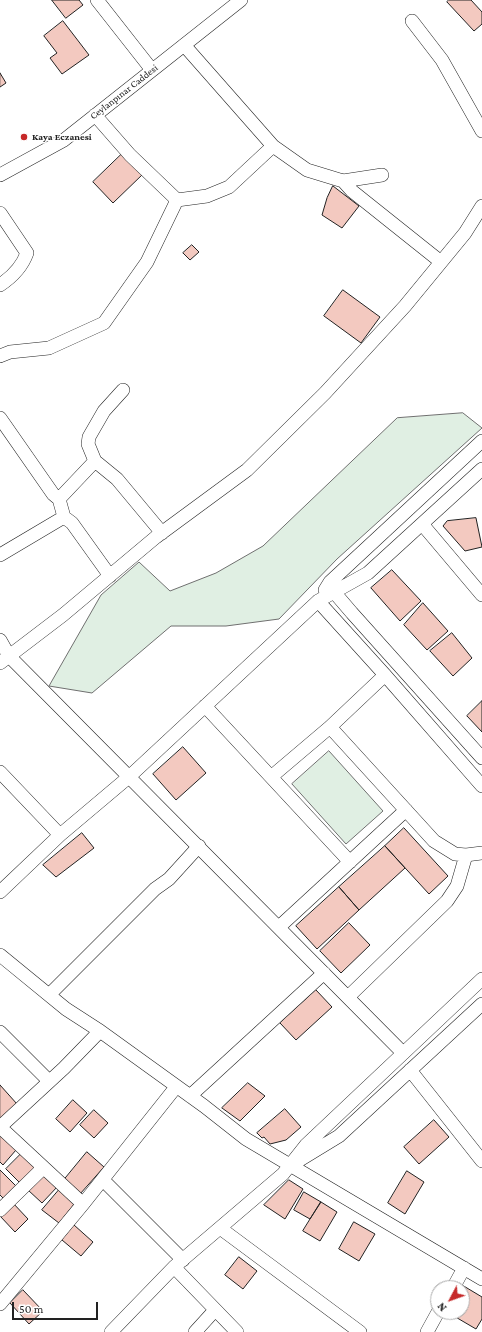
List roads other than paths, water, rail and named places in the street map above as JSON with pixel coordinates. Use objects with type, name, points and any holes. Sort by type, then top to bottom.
[{"type":"street","points":[[97,0],[152,70]]},
{"type":"street","name":"Ceylanpınar Caddesi","points":[[0,174],[64,140],[236,2]]},
{"type":"street","points":[[412,21],[442,60],[482,131]]},
{"type":"street","points":[[184,45],[273,146],[307,170],[343,181],[382,175]]},
{"type":"street","points":[[95,115],[130,155],[177,200]]},
{"type":"street","points":[[177,200],[207,196],[229,187],[273,146]]},
{"type":"street","points":[[343,181],[352,191],[441,262]]},
{"type":"street","points":[[0,356],[10,352],[49,348],[104,323],[147,262],[177,200]]},
{"type":"street","points":[[5,660],[63,615],[162,533],[247,470],[330,387],[405,306],[464,233],[482,206]]},
{"type":"street","points":[[0,213],[27,253],[24,262],[11,278],[0,285]]},
{"type":"street","points":[[123,390],[104,411],[89,437],[88,444],[95,461],[117,479],[162,533]]},
{"type":"street","points":[[0,418],[53,494],[59,499],[64,517],[72,524],[110,576]]},
{"type":"street","points":[[0,892],[60,835],[130,776],[318,601],[482,441]]},
{"type":"street","points":[[59,499],[95,461]]},
{"type":"street","points":[[332,587],[368,573],[482,469]]},
{"type":"street","points":[[0,555],[64,517]]},
{"type":"street","points":[[422,524],[482,595]]},
{"type":"street","points":[[332,587],[352,613],[482,758]]},
{"type":"street","points":[[318,601],[482,786]]},
{"type":"street","points":[[0,640],[5,660],[130,776],[403,1053]]},
{"type":"street","points":[[271,777],[330,727],[385,675]]},
{"type":"street","points":[[204,706],[350,862]]},
{"type":"street","points":[[330,727],[434,841],[455,854],[482,854]]},
{"type":"street","points":[[0,772],[60,835]]},
{"type":"street","points":[[279,927],[406,810]]},
{"type":"street","points":[[49,995],[139,904],[169,879],[199,846]]},
{"type":"street","points":[[348,997],[447,901],[457,886],[466,855]]},
{"type":"street","points":[[0,955],[66,1009],[100,1031],[246,1138],[482,1279]]},
{"type":"street","points":[[190,1096],[324,972]]},
{"type":"street","points":[[110,1332],[179,1264],[284,1174],[306,1144],[482,979]]},
{"type":"street","points":[[291,1165],[339,1136],[482,1004]]},
{"type":"street","points":[[83,1204],[0,1127],[100,1031]]},
{"type":"street","points":[[0,1032],[49,1081]]},
{"type":"street","points":[[410,1070],[482,1160]]},
{"type":"street","points":[[0,1304],[103,1180],[176,1086]]},
{"type":"street","points":[[0,1210],[43,1168]]},
{"type":"street","points":[[103,1180],[179,1264],[215,1310],[237,1332]]},
{"type":"street","points":[[220,1228],[360,1332]]},
{"type":"street","points":[[457,1280],[464,1268]]},
{"type":"street","points":[[195,1332],[215,1310]]},
{"type":"street","points":[[427,1332],[434,1320]]},
{"type":"place","name":"Kaya Eczanesi","points":[[24,137]]}]
